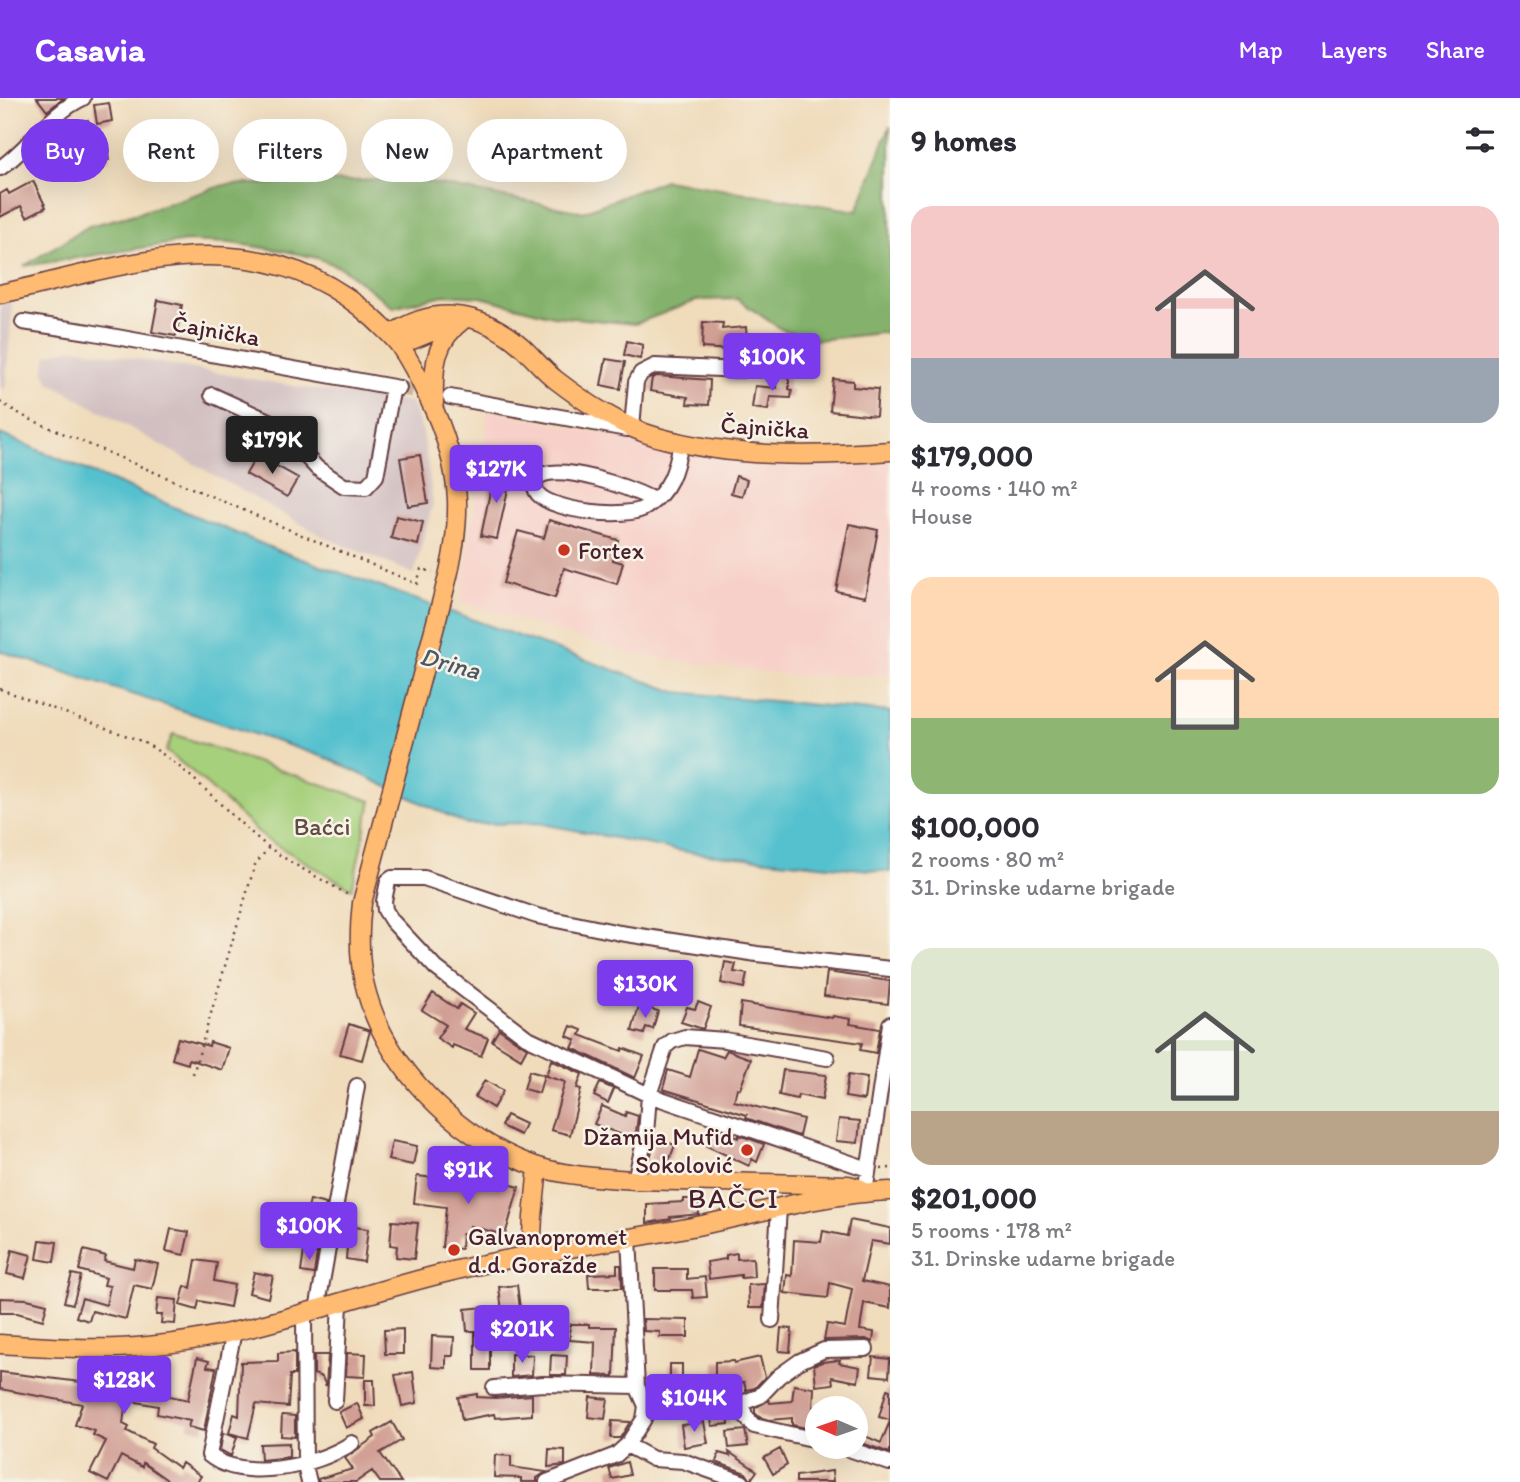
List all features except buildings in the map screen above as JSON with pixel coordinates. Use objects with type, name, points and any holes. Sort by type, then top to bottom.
[{"type":"main road","points":[[0,295],[161,260],[204,256],[240,258],[274,264],[310,275],[358,304],[391,335],[408,359],[434,408],[445,437],[457,497],[456,538],[447,582],[362,903],[359,939],[365,984],[378,1021],[397,1056],[427,1094],[459,1124],[498,1150],[538,1167],[609,1179],[849,1185],[865,1193]]},
{"type":"main road","points":[[391,335],[412,340],[464,318]]},
{"type":"main road","points":[[434,408],[433,379],[439,348],[447,333],[464,318]]},
{"type":"main road","name":"Čajnička","points":[[464,318],[490,324],[521,346],[553,378],[573,393],[635,429],[681,442],[766,453],[828,456],[890,451]]},
{"type":"main road","points":[[531,1254],[538,1167]]},
{"type":"main road","points":[[0,1345],[107,1349],[150,1346],[234,1331],[456,1270],[531,1254],[629,1238],[779,1208],[890,1191]]},
{"type":"street","points":[[0,168],[14,159],[73,102],[83,98]]},
{"type":"street","name":"Čajnička","points":[[23,322],[103,334],[396,388],[376,476],[366,487],[344,486],[317,468],[275,424],[212,395]]},
{"type":"street","points":[[635,429],[636,382],[640,373],[654,366],[741,370],[749,367],[754,357]]},
{"type":"street","name":"Čajnička","points":[[450,397],[635,429]]},
{"type":"street","points":[[654,500],[622,487],[565,472],[549,471],[536,478],[535,488],[539,496],[549,502],[605,514],[624,515],[645,509],[654,500],[674,475],[681,442]]},
{"type":"street","points":[[868,1169],[649,1096],[526,1037],[436,968],[392,922],[385,910],[385,891],[388,881],[400,877],[424,878],[537,916],[620,933],[757,954],[890,969]]},
{"type":"street","points":[[865,1193],[890,1024]]},
{"type":"street","points":[[635,1180],[646,1134],[649,1096],[665,1047],[678,1038],[725,1040],[827,1058]]},
{"type":"street","points":[[309,1482],[305,1466],[310,1312],[357,1086]]},
{"type":"street","points":[[772,1320],[779,1208]]},
{"type":"street","points":[[547,1482],[616,1455],[627,1445],[644,1419],[646,1406],[637,1386],[629,1238]]},
{"type":"street","points":[[335,1401],[340,1304]]},
{"type":"street","points":[[234,1331],[209,1455],[225,1469],[241,1475],[263,1476],[305,1466],[335,1454],[352,1443]]},
{"type":"street","points":[[646,1406],[715,1400],[742,1403],[760,1396],[779,1376],[800,1361],[824,1350],[866,1349]]},
{"type":"street","points":[[494,1388],[543,1384],[637,1386]]},
{"type":"street","points":[[742,1403],[745,1416],[754,1426],[805,1437]]},
{"type":"street","points":[[627,1445],[653,1459],[683,1461],[742,1482]]},
{"type":"street","points":[[868,1456],[890,1463]]},
{"type":"path","points":[[0,402],[27,418],[417,584],[421,569],[447,582]]},
{"type":"path","points":[[0,688],[161,751],[191,774],[268,847],[362,903]]},
{"type":"path","points":[[193,1074],[255,865],[268,847]]},
{"type":"shaded area","points":[[11,296],[12,315],[5,389],[0,388],[0,298]]},
{"type":"shaded area","points":[[74,348],[304,388],[411,402],[423,432],[433,503],[414,574],[324,537],[49,382],[44,372],[47,355]]},
{"type":"shaded area","points":[[488,410],[693,453],[807,465],[890,461],[890,675],[793,676],[631,654],[460,601]]},
{"type":"green space","points":[[890,126],[890,332],[817,340],[781,329],[737,299],[698,300],[635,324],[553,316],[481,297],[444,295],[393,307],[342,268],[317,258],[231,243],[187,241],[24,266],[89,226],[224,185],[361,181],[426,182],[583,212],[665,180],[857,211]]},
{"type":"green space","name":"Baćci","points":[[173,734],[371,801],[352,889],[266,839],[166,751]]},
{"type":"water","name":"Drina","points":[[0,434],[274,549],[676,692],[890,712],[890,872],[687,852],[538,823],[466,824],[327,758],[0,651]]},
{"type":"tunnel","points":[[399,388],[450,397]]},
{"type":"place","name":"Fortex","points":[[564,550]]},
{"type":"place","name":"Džamija Mufid Sokolović","points":[[747,1150]]},
{"type":"place","name":"Galvanopromet d.d. Goražde","points":[[454,1250]]},
{"type":"district","name":"BAČCI","points":[[734,1198]]}]
